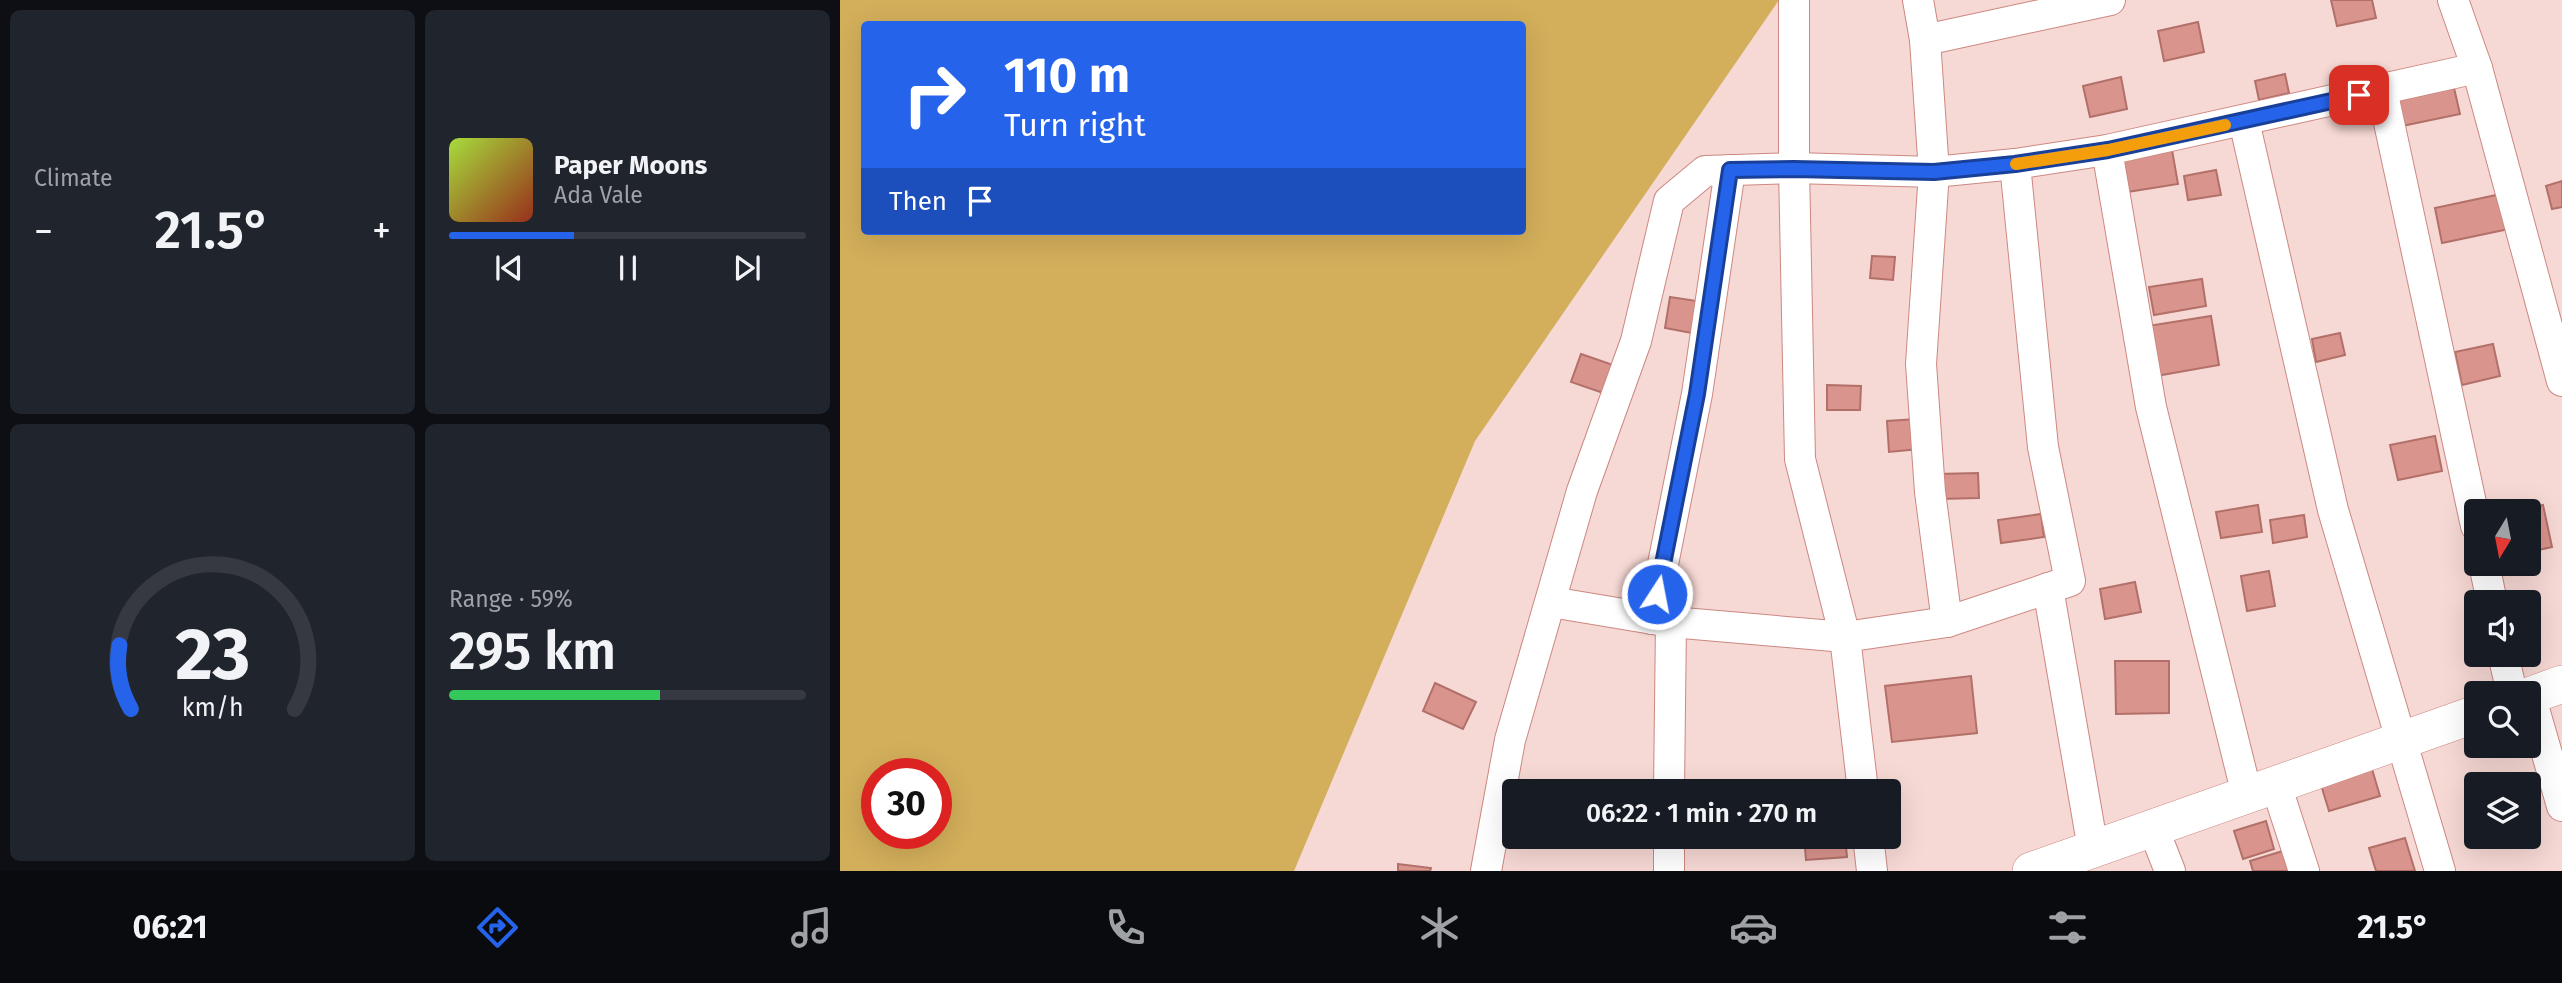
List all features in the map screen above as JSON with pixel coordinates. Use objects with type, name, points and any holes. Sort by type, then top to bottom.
[{"type":"street","points":[[1794,0],[1794,169],[1800,459],[1845,637],[1862,779]]},
{"type":"street","points":[[1918,0],[1925,40],[1934,172],[1921,364],[1930,492],[1947,622]]},
{"type":"street","points":[[1925,40],[2110,0]]},
{"type":"street","points":[[2454,0],[2477,68],[2562,381]]},
{"type":"street","points":[[1486,871],[1510,740],[1582,491],[1636,341],[1669,201],[1705,171],[1794,169],[1934,172],[2015,164],[2108,150],[2477,68]]},
{"type":"street","points":[[2382,90],[2470,499]]},
{"type":"street","points":[[2244,121],[2333,510],[2440,871]]},
{"type":"street","points":[[2108,150],[2151,407],[2262,790],[2304,871]]},
{"type":"street","points":[[1551,602],[1661,620],[1845,637],[1947,622],[2070,581],[2043,447],[2015,164]]},
{"type":"street","points":[[1668,779],[1661,620],[1730,170]]},
{"type":"street","points":[[2048,588],[2093,849]]},
{"type":"street","points":[[2541,692],[2562,684]]},
{"type":"street","points":[[2031,871],[2464,719]]},
{"type":"street","points":[[2541,736],[2562,806]]},
{"type":"street","points":[[2153,828],[2169,871]]},
{"type":"street","points":[[1668,871],[1669,849]]},
{"type":"street","points":[[1869,849],[1872,871]]},
{"type":"shaded area","points":[[840,0],[1779,0],[1475,441],[1294,871],[840,871]]},
{"type":"building","points":[[2331,0],[2372,0],[2376,18],[2337,26]]},
{"type":"building","points":[[2198,22],[2204,52],[2164,61],[2158,31]]},
{"type":"building","points":[[2285,74],[2289,93],[2259,100],[2255,81]]},
{"type":"building","points":[[2121,77],[2127,109],[2090,117],[2083,86]]},
{"type":"building","points":[[2454,88],[2460,114],[2402,126],[2396,100]]},
{"type":"building","points":[[2172,150],[2178,184],[2127,192],[2121,159]]},
{"type":"building","points":[[2216,170],[2221,195],[2188,200],[2184,176]]},
{"type":"building","points":[[2562,181],[2562,207],[2552,209],[2546,186]]},
{"type":"building","points":[[2501,194],[2509,229],[2442,243],[2435,208]]},
{"type":"building","points":[[1872,256],[1895,257],[1893,280],[1870,278]]},
{"type":"building","points":[[2202,279],[2206,306],[2154,315],[2149,287]]},
{"type":"building","points":[[1670,297],[1697,301],[1692,333],[1665,328]]},
{"type":"building","points":[[2211,316],[2219,365],[2156,376],[2148,326]]},
{"type":"building","points":[[2340,333],[2345,355],[2316,362],[2312,339]]},
{"type":"building","points":[[2493,344],[2500,376],[2462,385],[2455,352]]},
{"type":"building","points":[[1581,354],[1619,367],[1609,395],[1571,382]]},
{"type":"building","points":[[1827,385],[1861,386],[1860,410],[1827,410]]},
{"type":"building","points":[[1916,419],[1919,449],[1889,452],[1887,421]]},
{"type":"building","points":[[2435,436],[2442,471],[2398,480],[2390,445]]},
{"type":"building","points":[[1978,473],[1979,498],[1938,499],[1937,474]]},
{"type":"building","points":[[2258,505],[2262,532],[2221,538],[2216,512]]},
{"type":"building","points":[[2541,505],[2552,547],[2541,549]]},
{"type":"building","points":[[2041,514],[2044,537],[2001,543],[1998,520]]},
{"type":"building","points":[[2304,515],[2307,537],[2273,543],[2270,520]]},
{"type":"building","points":[[2269,571],[2275,606],[2247,611],[2241,576]]},
{"type":"building","points":[[2135,582],[2141,612],[2105,619],[2100,589]]},
{"type":"building","points":[[2115,661],[2169,661],[2169,713],[2116,714]]},
{"type":"building","points":[[1971,676],[1977,733],[1892,742],[1885,686]]},
{"type":"building","points":[[1435,683],[1476,702],[1463,729],[1423,711]]},
{"type":"building","points":[[2369,759],[2380,796],[2329,811],[2318,775]]},
{"type":"building","points":[[2266,821],[2274,849],[2243,859],[2234,831]]},
{"type":"building","points":[[2405,838],[2415,871],[2376,871],[2369,848]]},
{"type":"building","points":[[1805,849],[1846,849],[1847,857],[1806,860]]},
{"type":"building","points":[[2286,850],[2293,871],[2253,871],[2250,861]]},
{"type":"building","points":[[1398,864],[1431,868],[1430,871],[1398,871]]},
{"type":"slow traffic","points":[[2016,164],[2108,150],[2225,125]]},
{"type":"route","points":[[1657,594],[1697,394],[1730,170],[1934,172],[2015,164],[2108,150],[2359,95]]}]
